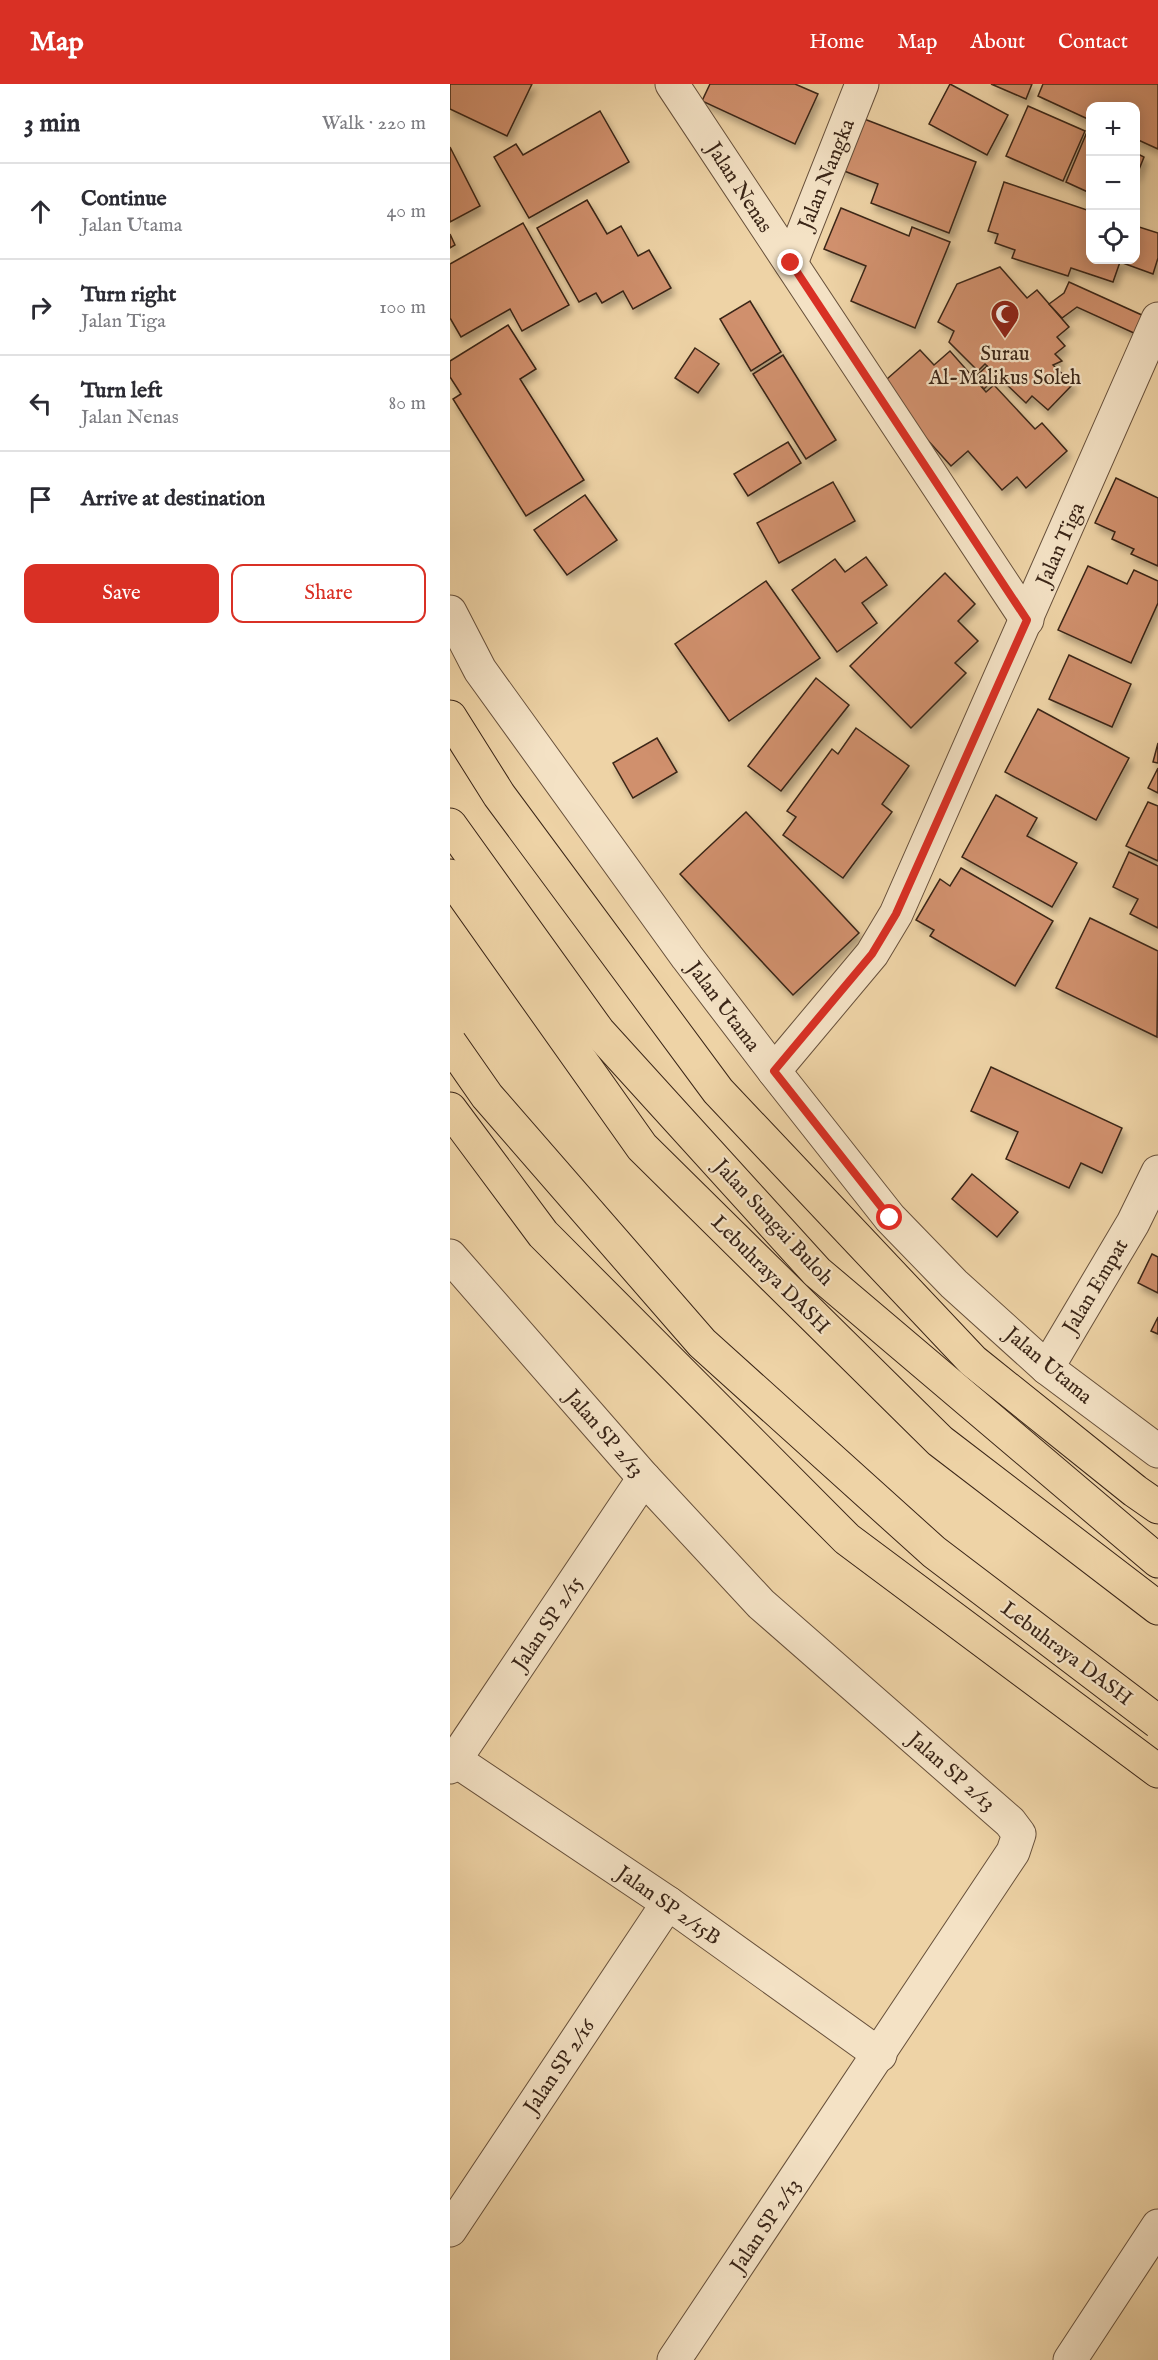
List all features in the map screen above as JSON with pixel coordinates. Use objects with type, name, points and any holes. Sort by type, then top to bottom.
[{"type":"highway","points":[[450,717],[499,795],[718,1091],[974,1361],[1158,1507]]},
{"type":"highway","name":"Jalan Sungai Buloh","points":[[450,825],[598,1031],[817,1272],[1158,1561]]},
{"type":"highway","name":"Lebuhraya DASH","points":[[450,876],[642,1147],[940,1441],[1158,1608]]},
{"type":"highway","name":"Lebuhraya DASH","points":[[450,1042],[487,1096],[702,1343],[934,1552],[1158,1722]]},
{"type":"highway","points":[[450,1109],[543,1234],[847,1539],[1158,1771]]},
{"type":"street","name":"Jalan Nenas","points":[[672,84],[1027,620]]},
{"type":"street","name":"Jalan Nangka","points":[[791,263],[862,84]]},
{"type":"street","name":"Jalan Tiga","points":[[774,1071],[872,954],[896,914],[1158,319]]},
{"type":"street","name":"Jalan Utama","points":[[450,612],[480,670],[687,957],[890,1218],[954,1284],[1047,1368],[1158,1451]]},
{"type":"street","name":"Jalan Empat","points":[[1047,1368],[1133,1223],[1158,1172]]},
{"type":"street","name":"Jalan SP 2/13","points":[[452,1263],[644,1478],[761,1604],[1010,1822],[1019,1834],[1013,1852],[880,2055],[674,2360]]},
{"type":"street","name":"Jalan SP 2/15","points":[[453,1764],[644,1478]]},
{"type":"street","name":"Jalan SP 2/15B","points":[[453,1764],[668,1903],[880,2055]]},
{"type":"street","name":"Jalan SP 2/16","points":[[450,2230],[668,1903]]},
{"type":"street","points":[[1070,2360],[1158,2226]]},
{"type":"building","points":[[450,84],[532,84],[507,136],[450,109]]},
{"type":"building","points":[[710,84],[795,84],[818,94],[795,144],[702,101]]},
{"type":"building","points":[[950,84],[1008,115],[987,155],[929,124]]},
{"type":"building","points":[[991,84],[1032,84],[1026,99]]},
{"type":"building","points":[[1043,84],[1158,84],[1158,149],[1140,141],[1140,102],[1086,102],[1086,118],[1038,96]]},
{"type":"building","points":[[1028,106],[1085,131],[1063,181],[1006,156]]},
{"type":"building","points":[[600,111],[629,162],[529,218],[494,157],[516,144],[523,155]]},
{"type":"building","points":[[859,117],[976,162],[949,233],[871,203],[878,184],[839,169]]},
{"type":"building","points":[[1086,134],[1086,191],[1066,182]]},
{"type":"building","points":[[450,147],[480,206],[450,222]]},
{"type":"building","points":[[1140,155],[1144,157],[1140,167]]},
{"type":"building","points":[[1004,182],[1086,210],[1086,264],[1119,264],[1113,282],[1071,268],[1068,276],[1012,258],[1015,250],[995,243],[998,234],[988,231]]},
{"type":"building","points":[[587,200],[607,234],[621,226],[638,256],[649,250],[671,288],[633,309],[623,291],[602,303],[596,293],[579,302],[537,228]]},
{"type":"building","points":[[841,208],[909,236],[912,227],[950,242],[915,328],[851,301],[866,266],[824,249]]},
{"type":"building","points":[[523,223],[569,305],[522,331],[510,309],[461,337],[450,318],[450,264]]},
{"type":"building","points":[[1140,227],[1158,233],[1158,258],[1153,274],[1126,264],[1140,264]]},
{"type":"building","points":[[450,234],[455,245],[450,248]]},
{"type":"building","name":"Surau Al-Malikus Soleh","points":[[1000,267],[1027,298],[1037,290],[1069,327],[1057,337],[1065,346],[1055,354],[1062,361],[1053,365],[1073,384],[1048,410],[1032,396],[1026,403],[985,364],[978,371],[949,342],[954,331],[938,322],[957,284]]},
{"type":"building","points":[[1069,282],[1144,316],[1136,334],[1077,307],[1062,318],[1049,304],[1064,293]]},
{"type":"building","points":[[750,301],[781,352],[751,371],[720,319]]},
{"type":"building","points":[[508,325],[536,369],[520,379],[584,480],[526,516],[453,399],[461,394],[450,377],[450,361]]},
{"type":"building","points":[[695,348],[719,364],[698,393],[675,378]]},
{"type":"building","points":[[920,350],[934,365],[950,351],[986,392],[994,385],[1035,429],[1042,423],[1067,451],[1026,488],[1017,477],[1002,490],[968,451],[951,466],[879,386]]},
{"type":"building","points":[[783,355],[836,440],[806,459],[753,374]]},
{"type":"building","points":[[987,366],[997,376],[984,389],[974,378]]},
{"type":"building","points":[[788,442],[801,463],[748,496],[734,474]]},
{"type":"building","points":[[1116,478],[1158,498],[1158,566],[1131,554],[1134,549],[1112,539],[1115,532],[1095,523]]},
{"type":"building","points":[[833,482],[855,521],[779,563],[757,523]]},
{"type":"building","points":[[585,495],[617,540],[567,575],[534,530]]},
{"type":"building","points":[[866,557],[887,585],[862,603],[877,623],[837,652],[792,590],[835,559],[845,572]]},
{"type":"building","points":[[1088,566],[1127,584],[1134,570],[1158,581],[1158,603],[1131,663],[1058,630]]},
{"type":"building","points":[[945,573],[975,604],[958,621],[978,641],[955,663],[966,673],[911,728],[850,666]]},
{"type":"building","points":[[766,581],[820,658],[729,721],[675,644]]},
{"type":"building","points":[[1069,655],[1131,684],[1112,727],[1049,699]]},
{"type":"building","points":[[816,678],[849,705],[781,791],[748,766]]},
{"type":"building","points":[[1038,709],[1129,758],[1096,820],[1005,772]]},
{"type":"building","points":[[856,728],[909,766],[882,804],[892,812],[843,878],[783,835],[796,817],[787,811],[832,749],[838,754]]},
{"type":"building","points":[[657,738],[677,772],[633,798],[613,763]]},
{"type":"building","points":[[1158,743],[1158,763],[1153,762]]},
{"type":"building","points":[[1158,768],[1158,793],[1148,788]]},
{"type":"building","points":[[996,795],[1037,818],[1027,836],[1077,863],[1052,907],[962,857]]},
{"type":"building","points":[[1148,802],[1158,806],[1158,861],[1126,846]]},
{"type":"building","points":[[746,812],[859,933],[793,995],[680,874]]},
{"type":"building","points":[[1129,852],[1158,866],[1158,928],[1130,914],[1138,899],[1113,887]]},
{"type":"building","points":[[961,868],[1053,921],[1015,986],[930,936],[934,930],[916,920],[940,879],[950,886]]},
{"type":"building","points":[[1090,918],[1158,951],[1157,1037],[1056,988]]},
{"type":"building","points":[[991,1067],[1122,1128],[1102,1173],[1081,1163],[1069,1188],[1006,1159],[1018,1132],[971,1111]]},
{"type":"building","points":[[972,1174],[1018,1212],[997,1237],[952,1199]]},
{"type":"building","points":[[1152,1254],[1158,1257],[1158,1293],[1138,1283]]},
{"type":"building","points":[[1158,1317],[1158,1334],[1151,1331]]},
{"type":"place","name":"Surau Al-Malikus Soleh","points":[[1005,340]]},
{"type":"route","points":[[791,263],[1027,620],[896,914],[872,954],[774,1071],[890,1218]]}]
